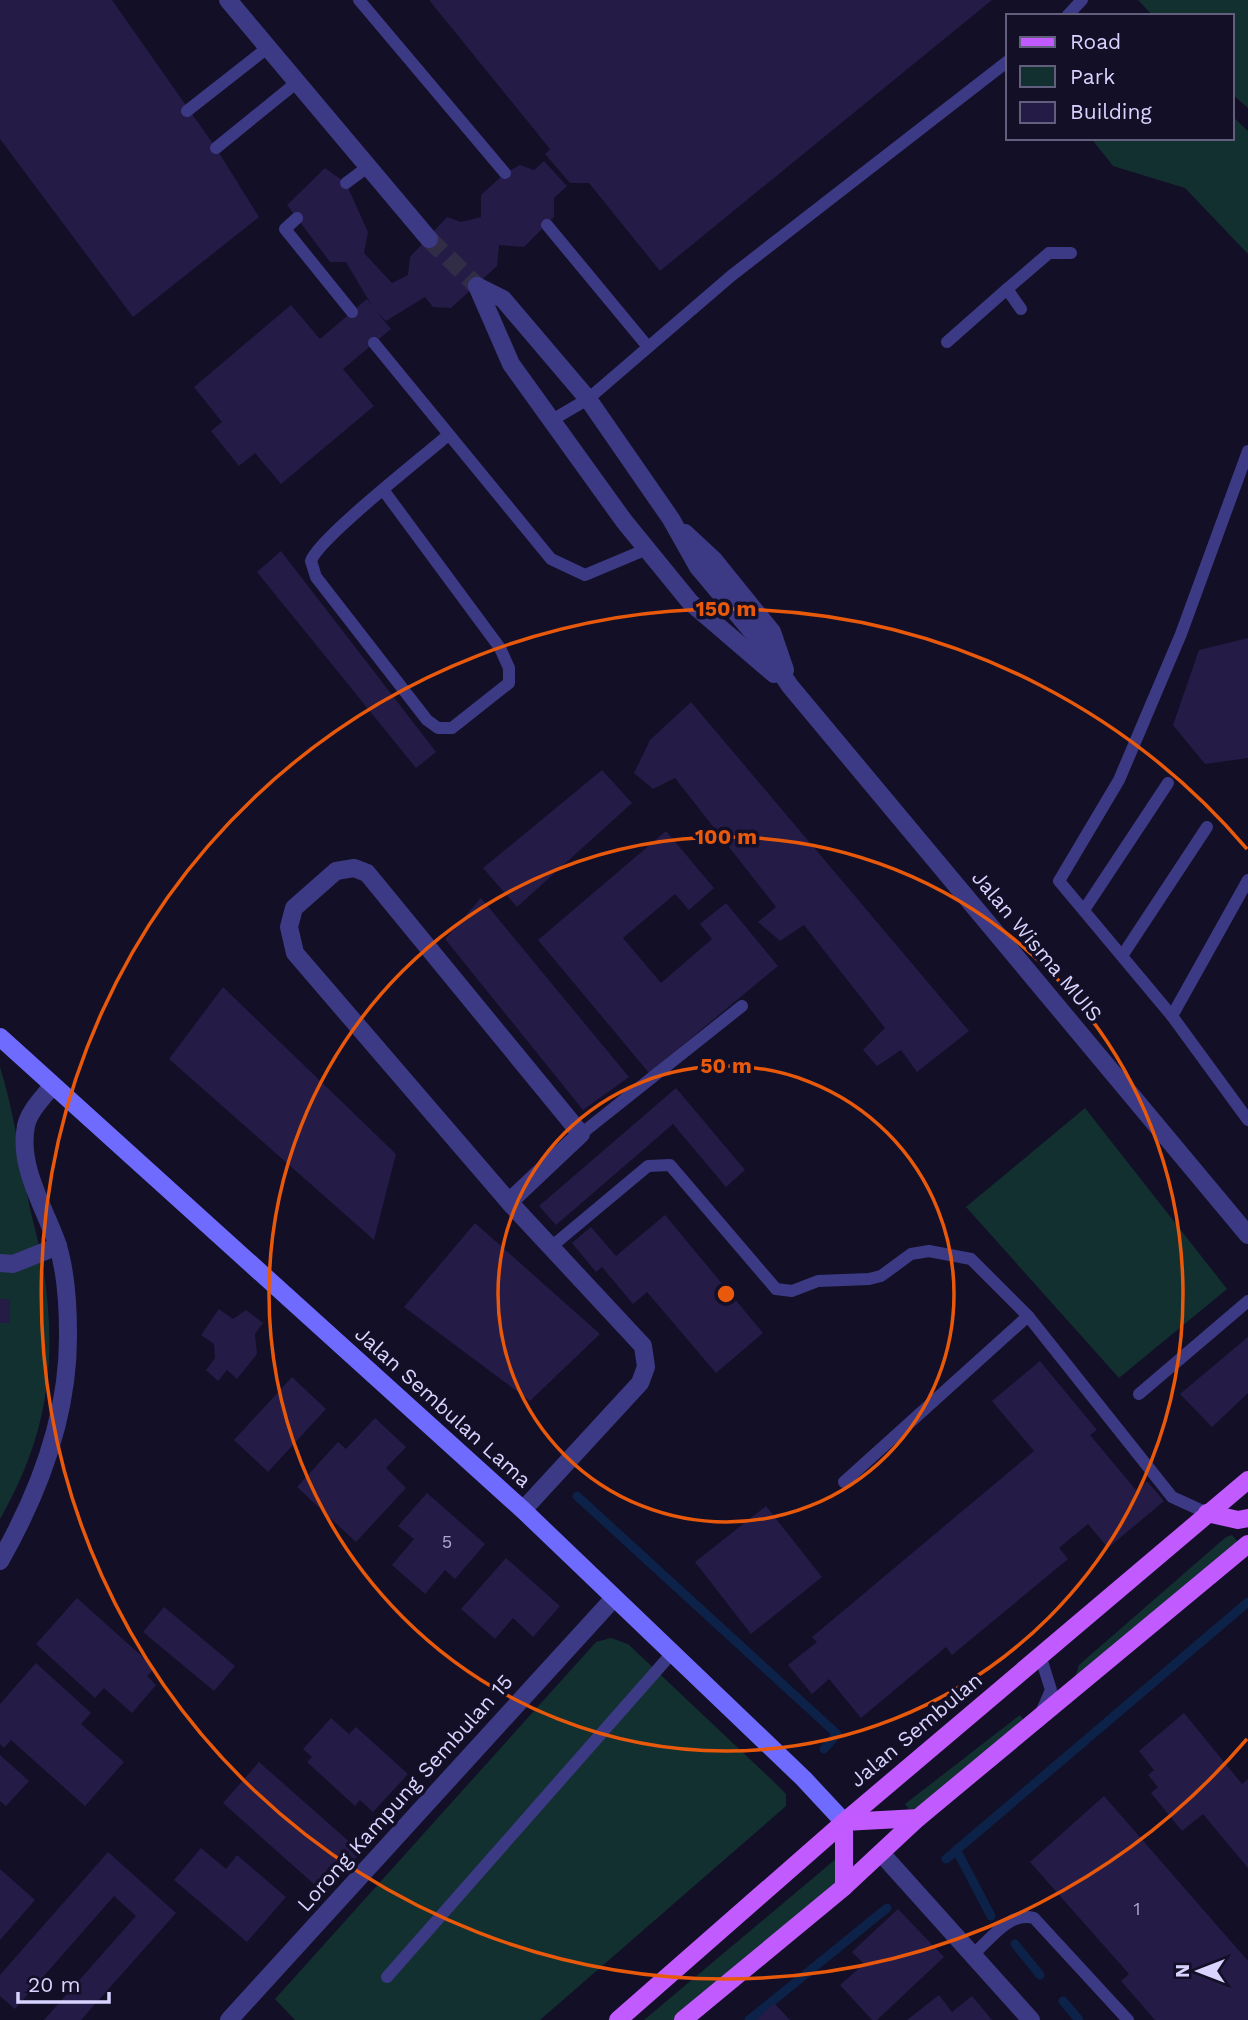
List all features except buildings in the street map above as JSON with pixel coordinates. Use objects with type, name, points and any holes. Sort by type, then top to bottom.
[{"type":"main road","name":"Jalan Sembulan","points":[[618,2020],[844,1822],[1248,1480]]},
{"type":"main road","points":[[1207,1513],[1238,1520],[1248,1518]]},
{"type":"main road","points":[[683,2020],[844,1887],[918,1818],[1248,1544]]},
{"type":"main road","points":[[844,1887],[844,1822],[918,1818]]},
{"type":"street","points":[[228,0],[429,239]]},
{"type":"street","points":[[477,286],[503,299],[588,399],[671,519],[698,567],[759,640],[790,686],[690,602],[604,496],[512,364],[477,286]]},
{"type":"street","name":"Jalan Wisma MUIS","points":[[790,686],[1248,1235]]},
{"type":"street","points":[[509,1202],[581,1134],[366,873],[354,868],[336,871],[294,908],[289,927],[295,953],[509,1202],[643,1346],[646,1367],[640,1383],[523,1510]]},
{"type":"street","name":"Jalan Sembulan Lama","points":[[0,1037],[523,1510],[804,1779],[844,1822]]},
{"type":"street","points":[[2,1552],[28,1508],[54,1440],[65,1383],[68,1333],[65,1286],[58,1246],[27,1165],[26,1155],[26,1126],[35,1107],[52,1086]]},
{"type":"street","points":[[0,1263],[13,1264],[58,1246]]},
{"type":"street","name":"Lorong Kampung Sembulan 15","points":[[229,2020],[614,1598]]},
{"type":"street","points":[[881,1853],[1031,2020]]},
{"type":"lane","points":[[359,0],[505,173]]},
{"type":"lane","points":[[1068,14],[1082,0]]},
{"type":"lane","points":[[187,111],[267,49]]},
{"type":"lane","points":[[552,420],[588,399],[731,276],[1006,63]]},
{"type":"lane","points":[[216,148],[296,83]]},
{"type":"lane","points":[[346,183],[369,166]]},
{"type":"lane","points":[[297,218],[285,229],[352,312]]},
{"type":"lane","points":[[547,225],[648,348]]},
{"type":"lane","points":[[947,342],[1049,253],[1071,253]]},
{"type":"lane","points":[[1007,289],[1021,309]]},
{"type":"lane","points":[[374,343],[447,436],[551,559],[585,575],[647,549]]},
{"type":"lane","points":[[384,491],[500,648],[509,668],[509,683],[452,728],[438,728],[427,720],[369,648],[312,569],[314,553],[320,546],[447,436]]},
{"type":"lane","points":[[1248,451],[1181,634],[1119,780],[1059,881],[1172,1016],[1248,1120]]},
{"type":"lane","points":[[1084,910],[1168,783]]},
{"type":"lane","points":[[1122,956],[1207,827]]},
{"type":"lane","points":[[1172,1016],[1248,880]]},
{"type":"lane","points":[[581,1134],[742,1006]]},
{"type":"lane","points":[[551,1247],[648,1166],[670,1165],[776,1289],[792,1291],[818,1281],[869,1279],[881,1276],[911,1254],[929,1251],[971,1259],[1028,1316],[1172,1497],[1207,1513]]},
{"type":"lane","points":[[1139,1394],[1248,1301]]},
{"type":"lane","points":[[844,1482],[1028,1316]]},
{"type":"lane","points":[[387,1977],[673,1652]]},
{"type":"lane","points":[[1038,1720],[1051,1690],[1040,1655]]},
{"type":"lane","points":[[974,1954],[1010,1920],[1026,1916],[1034,1918],[1128,2020]]},
{"type":"green space","points":[[1138,0],[1248,0],[1248,108],[1234,96],[1234,14],[1151,14]]},
{"type":"green space","points":[[1234,118],[1248,131],[1248,254],[1185,188],[1113,166],[1093,140],[1234,140]]},
{"type":"green space","points":[[0,1067],[41,1257],[47,1301],[49,1366],[39,1427],[16,1488],[0,1519]]},
{"type":"green space","points":[[1085,1108],[1227,1289],[1119,1378],[966,1207]]},
{"type":"green space","points":[[1232,1535],[1239,1543],[1068,1698],[1079,1665],[1226,1537]]},
{"type":"green space","points":[[611,1638],[628,1644],[772,1780],[786,1794],[786,1806],[540,2020],[295,2020],[275,1999],[596,1642]]},
{"type":"green space","points":[[1020,1715],[1023,1719],[1009,1746],[934,1808],[909,1809],[905,1804]]},
{"type":"green space","points":[[844,1852],[845,1879],[675,2020],[644,2020]]},
{"type":"waterway","points":[[577,1496],[837,1734],[824,1749]]},
{"type":"waterway","points":[[946,1859],[1248,1602]]},
{"type":"waterway","points":[[957,1851],[991,1916]]},
{"type":"waterway","points":[[749,2020],[887,1908]]},
{"type":"waterway","points":[[1015,1944],[1040,1975]]},
{"type":"waterway","points":[[1063,2001],[1079,2020]]},
{"type":"tunnel","points":[[429,239],[477,286]]}]
